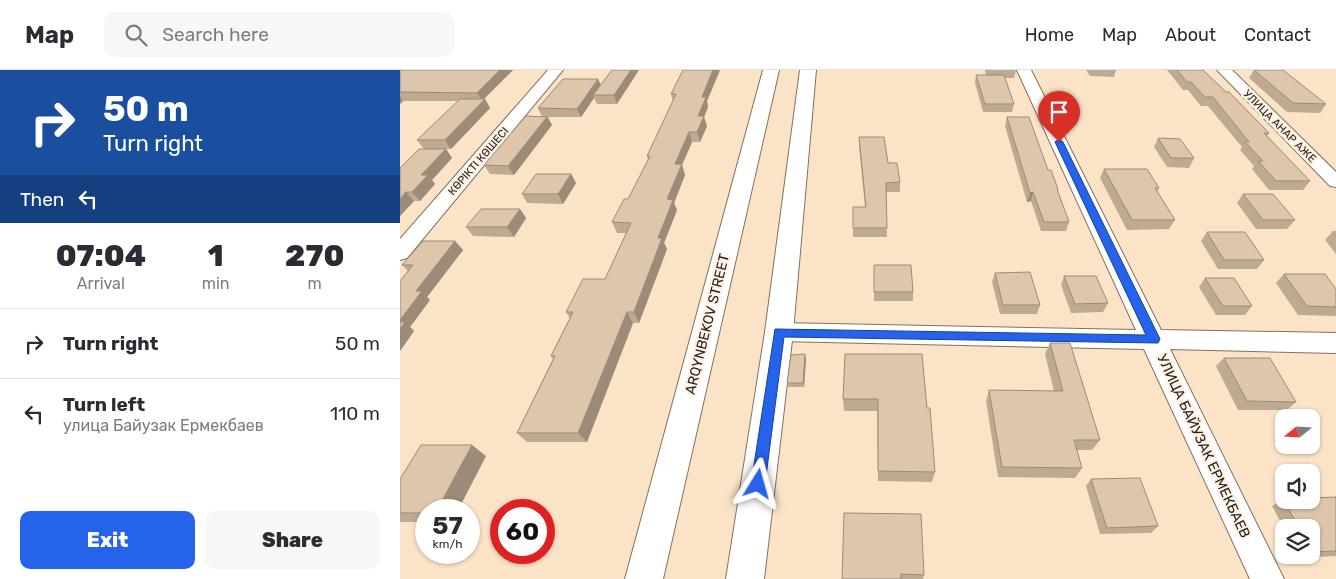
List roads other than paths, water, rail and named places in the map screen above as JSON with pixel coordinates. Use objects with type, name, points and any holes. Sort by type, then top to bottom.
[{"type":"main road","name":"ARQYNBEKOV STREET","points":[[644,579],[771,70]]},
{"type":"main road","points":[[745,579],[779,332],[808,70]]},
{"type":"street","name":"КӨРІКТІ КӨШЕСІ","points":[[400,253],[556,70]]},
{"type":"street","name":"УЛИЦА БАЙУЗАК ЕРМЕКБАЕВ","points":[[1024,70],[1267,579]]},
{"type":"street","name":"УЛИЦА АНАР АЖЕ","points":[[1224,70],[1336,182]]},
{"type":"street","points":[[779,332],[1336,343]]}]
